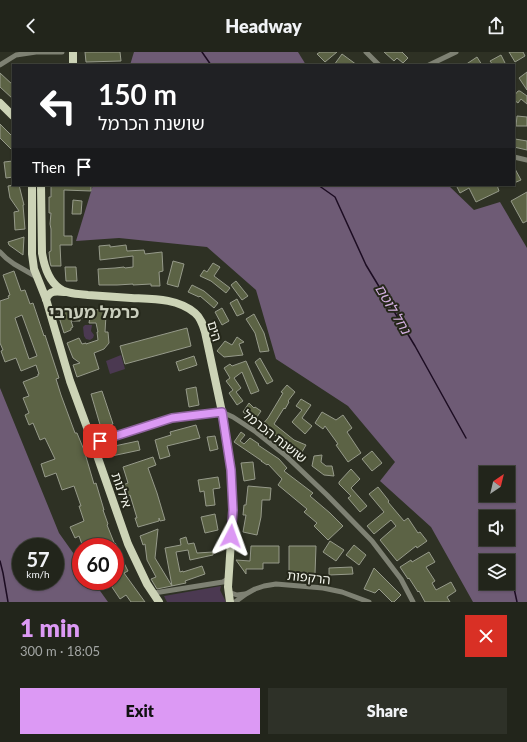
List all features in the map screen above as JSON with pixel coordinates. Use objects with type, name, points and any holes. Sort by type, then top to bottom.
[{"type":"main road","points":[[0,103],[12,115]]},
{"type":"main road","points":[[32,186],[32,254],[34,269],[46,299]]},
{"type":"main road","points":[[41,186],[42,253],[44,263],[52,280],[59,288],[66,292]]},
{"type":"main road","points":[[46,299],[52,292],[66,292]]},
{"type":"main road","name":"הים","points":[[66,292],[87,295],[157,299],[173,302],[195,313],[201,321],[205,332],[222,412],[231,470],[232,503],[228,579],[230,602]]},
{"type":"main road","name":"אילנות","points":[[46,299],[70,381],[128,544],[147,584],[160,602]]},
{"type":"street","points":[[0,65],[16,55],[36,52],[64,52],[70,53],[73,58]]},
{"type":"street","points":[[366,52],[378,64]]},
{"type":"street","points":[[431,64],[456,52]]},
{"type":"street","points":[[515,157],[527,160]]},
{"type":"street","points":[[0,252],[6,258],[22,269],[33,274],[38,279]]},
{"type":"street","points":[[22,269],[28,266],[32,254]]},
{"type":"street","name":"שושנת הכרמל","points":[[95,448],[96,444],[100,441],[172,418],[222,412],[233,417],[256,432],[285,455],[372,541],[401,579],[413,602]]},
{"type":"street","points":[[154,593],[223,582],[228,579]]},
{"type":"street","name":"הרקפות","points":[[235,602],[246,594],[264,586],[276,584],[323,588],[342,592],[369,602]]},
{"type":"street","points":[[228,592],[237,595],[246,594]]},
{"type":"shaded area","points":[[134,52],[298,52],[305,64],[130,64]]},
{"type":"shaded area","points":[[93,186],[449,186],[474,210],[500,202],[527,248],[527,602],[473,602],[431,527],[380,481],[395,462],[348,406],[276,359],[256,290],[207,247],[119,238],[76,241]]},
{"type":"shaded area","points":[[85,325],[92,325],[91,331],[94,335],[90,340],[86,339],[84,336],[83,327]]},
{"type":"shaded area","points":[[121,355],[125,369],[110,374],[106,361]]},
{"type":"shaded area","points":[[0,388],[59,533],[63,538],[12,538],[12,590],[64,590],[64,540],[72,551],[72,590],[99,590],[108,602],[0,602]]},
{"type":"shaded area","points":[[221,586],[220,590],[226,602],[167,602],[164,596]]},
{"type":"building","points":[[85,52],[120,52],[121,61],[86,62]]},
{"type":"building","points":[[320,52],[337,52],[325,62],[317,54]]},
{"type":"building","points":[[384,52],[402,52],[408,58],[403,63],[397,58],[394,61]]},
{"type":"building","points":[[509,52],[523,52],[525,56],[515,62]]},
{"type":"building","points":[[342,54],[356,64],[335,64]]},
{"type":"building","points":[[501,55],[506,64],[492,64],[490,61]]},
{"type":"building","points":[[477,57],[481,64],[466,64]]},
{"type":"building","points":[[527,72],[527,90],[519,78]]},
{"type":"building","points":[[0,73],[12,84],[12,98],[0,87]]},
{"type":"building","points":[[520,91],[527,96],[527,104],[521,99],[518,103],[515,101],[515,95]]},
{"type":"building","points":[[517,116],[527,117],[527,126],[516,126]]},
{"type":"building","points":[[0,124],[12,136],[12,150],[0,138]]},
{"type":"building","points":[[515,139],[527,141],[527,150],[515,147]]},
{"type":"building","points":[[12,161],[12,177],[6,178],[4,162]]},
{"type":"building","points":[[515,169],[521,180],[515,183]]},
{"type":"building","points":[[8,186],[19,186],[24,205],[25,229],[15,230],[14,212],[19,211],[10,198]]},
{"type":"building","points":[[51,186],[91,186],[91,191],[64,190],[64,236],[72,236],[72,245],[60,245],[61,266],[51,266],[50,262],[49,252],[51,251],[51,213],[49,213],[49,197],[51,197]]},
{"type":"building","points":[[456,186],[497,186],[499,191],[476,202],[469,188],[460,193]]},
{"type":"building","points":[[527,192],[527,221],[523,223],[511,201]]},
{"type":"building","points":[[73,200],[82,201],[81,214],[72,214]]},
{"type":"building","points":[[24,237],[23,255],[9,245],[8,242]]},
{"type":"building","points":[[110,245],[110,247],[126,245],[127,251],[144,250],[145,254],[162,252],[163,271],[159,272],[160,286],[151,286],[151,284],[99,285],[98,269],[133,267],[133,256],[100,260],[99,246]]},
{"type":"building","points":[[173,261],[184,264],[178,287],[167,284]]},
{"type":"building","points":[[213,263],[220,267],[214,276],[230,288],[226,293],[211,281],[200,276],[204,270],[207,272]]},
{"type":"building","points":[[65,267],[76,267],[77,281],[66,281]]},
{"type":"building","points":[[14,271],[21,291],[25,290],[30,304],[33,303],[44,336],[45,335],[59,378],[56,379],[61,395],[75,433],[77,433],[84,450],[94,484],[96,483],[108,524],[107,525],[112,538],[80,538],[79,536],[75,538],[70,527],[84,521],[79,506],[81,506],[74,486],[62,490],[56,473],[45,477],[41,464],[55,459],[45,438],[40,440],[33,423],[29,425],[25,415],[29,413],[23,398],[29,396],[23,382],[38,376],[39,374],[36,365],[21,371],[16,358],[5,362],[1,351],[3,350],[0,343],[0,301],[9,298],[8,296],[10,295],[3,275]],"holes":[[[22,315],[37,356],[29,359],[15,318]]]},
{"type":"building","points":[[236,281],[248,296],[242,300],[231,285]]},
{"type":"building","points":[[192,285],[204,291],[218,303],[214,308],[200,296],[199,297],[188,292]]},
{"type":"building","points":[[237,299],[244,313],[237,316],[230,303]]},
{"type":"building","points":[[62,308],[75,309],[75,311],[90,313],[90,309],[100,310],[106,315],[105,332],[108,332],[109,343],[104,349],[94,353],[99,369],[77,377],[73,365],[80,363],[73,358],[67,343],[79,338],[82,344],[98,340],[98,332],[96,323],[89,323],[90,317],[80,318],[80,321],[71,321],[73,327],[71,330],[64,333],[58,314]]},
{"type":"building","points":[[222,308],[229,321],[222,325],[215,312]]},
{"type":"building","points":[[254,314],[264,333],[269,351],[260,352],[255,333],[246,319]]},
{"type":"building","points":[[187,328],[191,346],[125,364],[120,346]]},
{"type":"building","points":[[237,337],[244,342],[239,344],[243,355],[224,357],[217,351],[225,341],[232,345]]},
{"type":"building","points":[[194,356],[197,365],[179,371],[176,362]]},
{"type":"building","points":[[260,358],[273,381],[267,384],[255,362]]},
{"type":"building","points":[[246,361],[259,391],[251,394],[242,372],[234,378],[241,388],[236,392],[243,401],[237,405],[229,393],[233,390],[226,381],[230,378],[224,368],[230,364],[232,366]]},
{"type":"building","points":[[287,385],[295,392],[274,424],[294,440],[306,445],[302,452],[289,446],[262,425],[283,393],[281,392]]},
{"type":"building","points":[[196,387],[199,405],[189,407],[186,389]]},
{"type":"building","points":[[102,391],[113,424],[101,428],[91,394]]},
{"type":"building","points":[[301,399],[311,405],[302,418],[312,426],[305,434],[292,422],[302,410],[296,406]]},
{"type":"building","points":[[249,403],[254,408],[255,407],[261,411],[255,420],[243,412]]},
{"type":"building","points":[[322,412],[336,420],[343,415],[352,428],[347,432],[361,453],[348,462],[336,445],[338,444],[325,426],[323,429],[315,423]]},
{"type":"building","points":[[196,425],[200,438],[167,446],[170,456],[160,459],[155,440],[171,435],[170,432]]},
{"type":"building","points":[[241,432],[245,435],[240,441],[244,444],[250,438],[279,459],[287,468],[284,471],[313,493],[310,496],[343,526],[328,540],[314,526],[317,523],[304,512],[307,509],[278,485],[282,479],[268,464],[267,465],[234,442]]},
{"type":"building","points":[[215,436],[218,449],[210,451],[207,437]]},
{"type":"building","points":[[138,441],[140,450],[107,457],[105,448]]},
{"type":"building","points":[[372,451],[382,463],[372,471],[362,459]]},
{"type":"building","points":[[322,455],[321,462],[326,466],[332,466],[334,476],[324,475],[312,466],[314,456]]},
{"type":"building","points":[[153,457],[156,465],[148,468],[165,520],[160,521],[159,518],[159,521],[138,527],[135,518],[137,518],[130,495],[127,496],[123,485],[128,483],[123,467]]},
{"type":"building","points":[[253,462],[255,479],[244,481],[241,463]]},
{"type":"building","points":[[351,469],[360,479],[351,488],[367,506],[360,512],[348,498],[351,496],[339,484],[339,482]]},
{"type":"building","points":[[218,477],[220,488],[213,489],[215,505],[206,506],[204,491],[200,492],[198,480]]},
{"type":"building","points":[[248,486],[271,488],[270,500],[262,500],[261,517],[257,535],[243,532],[246,515],[243,515],[244,505],[246,505]]},
{"type":"building","points":[[378,487],[404,521],[408,518],[418,533],[420,532],[427,541],[417,548],[416,546],[397,561],[380,540],[396,526],[391,520],[374,534],[367,526],[384,512],[369,494]]},
{"type":"building","points":[[215,514],[218,530],[205,533],[201,517]]},
{"type":"building","points":[[158,529],[155,558],[172,586],[157,589],[151,579],[156,577],[147,560],[145,544],[143,545],[140,536]]},
{"type":"building","points":[[186,537],[188,544],[194,543],[197,553],[213,552],[213,555],[190,560],[188,550],[176,552],[180,572],[202,566],[205,574],[185,581],[186,583],[172,586],[165,548],[181,545],[180,539]]},
{"type":"building","points":[[330,541],[344,550],[336,561],[323,552]]},
{"type":"building","points":[[354,545],[366,555],[359,565],[346,555]]},
{"type":"building","points":[[251,546],[279,546],[279,563],[263,563],[263,569],[246,569],[246,574],[236,560],[250,561]]},
{"type":"building","points":[[289,546],[316,546],[315,574],[289,573]]},
{"type":"building","points":[[429,552],[435,562],[426,567],[435,581],[432,583],[436,590],[451,582],[456,591],[447,597],[450,602],[425,602],[419,591],[418,592],[400,567]]},
{"type":"building","points":[[124,563],[128,571],[124,573]]},
{"type":"building","points":[[352,567],[353,574],[329,575],[329,568]]},
{"type":"building","points":[[374,568],[401,595],[394,602],[392,602],[379,589],[375,593],[364,589]]},
{"type":"building","points":[[124,573],[145,602],[131,602],[126,595],[120,599],[114,590],[124,590]]},
{"type":"waterway","name":"נחל לוטם","points":[[202,52],[210,64]]},
{"type":"waterway","name":"נחל לוטם","points":[[319,186],[335,197],[366,265],[415,346],[466,438]]},
{"type":"waterway","points":[[0,561],[8,602]]},
{"type":"waterway","name":"נחל לוטם","points":[[514,590],[517,602]]},
{"type":"district","name":"כרמל מערבי","points":[[94,312]]},
{"type":"route","points":[[100,441],[172,418],[222,412],[231,470],[233,510],[231,536]]}]
